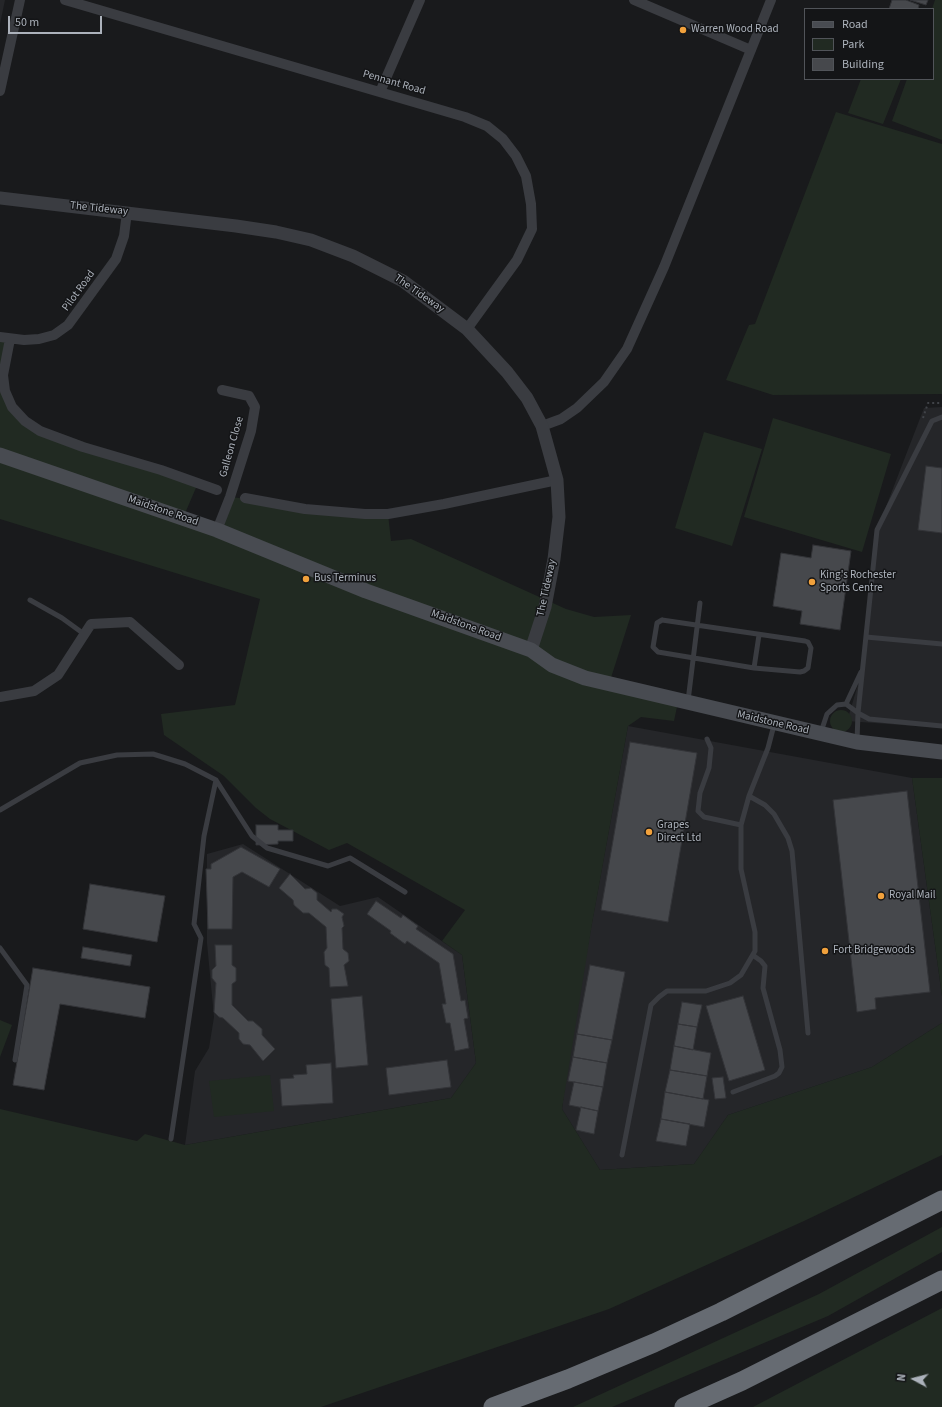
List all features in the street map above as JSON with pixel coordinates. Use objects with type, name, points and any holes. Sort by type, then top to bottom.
[{"type":"highway","points":[[493,1407],[603,1365],[714,1315],[942,1200]]},
{"type":"highway","points":[[684,1407],[742,1381],[942,1280]]},
{"type":"main road","name":"Maidstone Road","points":[[0,455],[217,530],[366,591],[531,650],[552,665],[585,678],[687,704],[857,742],[942,752]]},
{"type":"street","points":[[0,91],[20,0]]},
{"type":"street","name":"Pennant Road","points":[[65,0],[465,117],[487,126],[503,139],[516,156],[526,176],[531,204],[532,229],[517,260],[467,329]]},
{"type":"street","points":[[380,92],[420,0]]},
{"type":"street","points":[[634,0],[751,50]]},
{"type":"street","points":[[542,426],[561,419],[577,408],[604,382],[627,349],[664,267],[771,0]]},
{"type":"street","name":"The Tideway","points":[[0,198],[127,212],[276,232],[311,240],[353,256],[403,281],[467,329],[507,372],[527,398],[542,426],[557,480],[558,517],[554,559],[545,607],[531,650]]},
{"type":"street","name":"Pilot Road","points":[[5,338],[24,340],[39,339],[54,335],[68,325],[116,259],[124,236],[127,212]]},
{"type":"street","points":[[5,338],[3,375],[5,391],[12,407],[25,421],[40,431],[83,447],[161,470],[217,490]]},
{"type":"street","name":"Galleon Close","points":[[217,530],[230,498],[251,431],[255,407],[249,396],[222,390]]},
{"type":"street","points":[[245,498],[304,509],[365,514],[388,514],[438,506],[557,480]]},
{"type":"street","points":[[0,697],[34,691],[58,675],[91,624],[130,622],[179,665]]},
{"type":"lane","points":[[857,742],[858,713],[877,530],[932,421],[942,417]]},
{"type":"lane","points":[[30,600],[62,618],[84,634]]},
{"type":"lane","points":[[687,704],[700,603]]},
{"type":"lane","points":[[662,620],[698,625],[808,642],[811,648],[808,668],[800,672],[754,668],[658,652],[653,646],[657,623],[662,620]]},
{"type":"lane","points":[[754,668],[759,635]]},
{"type":"lane","points":[[866,637],[942,644]]},
{"type":"lane","points":[[846,704],[863,668]]},
{"type":"lane","points":[[821,734],[827,714],[837,706],[846,704],[869,719],[942,726]]},
{"type":"lane","points":[[622,1155],[652,1003],[667,991],[703,992],[727,984],[741,975],[754,956],[756,941],[740,857],[741,825],[749,796],[768,748],[775,724]]},
{"type":"lane","points":[[707,738],[711,748],[710,763],[700,793],[698,811],[704,817],[741,825]]},
{"type":"lane","points":[[0,810],[80,763],[117,755],[153,754],[185,764],[216,780],[252,836],[267,848],[328,866],[350,858],[405,892]]},
{"type":"lane","points":[[171,1140],[201,938],[194,924],[204,836],[216,780]]},
{"type":"lane","points":[[749,796],[765,805],[774,814],[788,838],[792,851],[808,1033]]},
{"type":"lane","points":[[0,948],[27,985],[15,1060]]},
{"type":"lane","points":[[733,1092],[774,1076],[779,1073],[782,1067],[780,1050],[764,988],[765,966],[754,956]]},
{"type":"shaded area","points":[[0,0],[5,0],[0,24]]},
{"type":"shaded area","points":[[942,407],[942,728],[847,721],[863,668],[877,530],[924,408]]},
{"type":"shaded area","points":[[628,726],[912,778],[942,996],[942,1023],[872,1067],[728,1115],[694,1164],[600,1170],[562,1109],[570,1043]]},
{"type":"shaded area","points":[[243,844],[340,906],[378,897],[462,955],[476,1063],[451,1098],[185,1145],[195,1071],[209,1048],[214,1017],[207,943],[207,854]]},
{"type":"green space","points":[[935,0],[942,0],[942,140],[892,121],[907,80],[934,80],[934,8],[932,8]]},
{"type":"green space","points":[[861,80],[901,80],[883,124],[848,113]]},
{"type":"green space","points":[[836,112],[942,144],[942,394],[773,395],[726,380],[749,325],[755,324]]},
{"type":"green space","points":[[0,337],[10,339],[5,391],[25,421],[198,483],[183,518],[217,530],[230,497],[388,514],[391,541],[411,539],[566,609],[594,617],[631,615],[609,684],[678,702],[674,721],[641,717],[628,726],[592,924],[562,1109],[600,1170],[694,1164],[728,1115],[872,1067],[942,1023],[942,1155],[804,1221],[609,1309],[321,1407],[0,1407],[0,1109],[137,1141],[145,1134],[185,1145],[451,1098],[476,1063],[462,955],[442,941],[465,910],[347,843],[329,850],[270,819],[256,808],[224,776],[164,735],[161,714],[235,705],[260,599],[0,519]]},
{"type":"green space","points":[[773,418],[891,454],[862,552],[744,517]]},
{"type":"green space","points":[[704,432],[762,449],[732,546],[675,528]]},
{"type":"green space","points":[[841,710],[849,713],[852,721],[849,729],[841,732],[833,729],[830,721],[833,713]]},
{"type":"green space","points":[[912,778],[942,778],[942,996]]},
{"type":"green space","points":[[0,1020],[12,1025],[0,1057]]},
{"type":"green space","points":[[270,1075],[274,1111],[214,1117],[209,1081]]},
{"type":"green space","points":[[942,1227],[942,1252],[828,1316],[612,1407],[573,1407],[819,1294]]},
{"type":"green space","points":[[942,1308],[942,1407],[753,1407]]},
{"type":"building","points":[[892,0],[906,0],[919,5],[918,8],[889,8]]},
{"type":"building","points":[[910,0],[928,0],[926,5]]},
{"type":"building","points":[[926,466],[942,468],[942,533],[918,530]]},
{"type":"building","name":"King's Rochester Sports Centre","points":[[813,545],[851,551],[840,630],[800,624],[802,611],[773,606],[781,553],[811,558]]},
{"type":"building","name":"Grapes Direct Ltd","points":[[630,742],[697,753],[668,922],[601,910]]},
{"type":"building","name":"Royal Mail","points":[[907,791],[930,992],[875,998],[876,1009],[857,1012],[833,800]]},
{"type":"building","points":[[256,825],[278,825],[278,830],[293,830],[293,841],[278,841],[278,844],[256,845]]},
{"type":"building","points":[[241,847],[280,869],[269,887],[242,872],[233,877],[232,929],[208,929],[206,869],[211,869],[211,864]]},
{"type":"building","points":[[290,874],[305,889],[311,888],[317,893],[317,900],[331,912],[332,909],[337,909],[344,914],[342,917],[344,926],[342,928],[343,949],[348,953],[349,961],[344,965],[348,986],[330,987],[329,968],[325,965],[324,952],[327,948],[326,927],[309,913],[303,913],[294,905],[293,900],[279,888]]},
{"type":"building","points":[[90,884],[165,896],[157,942],[83,929]]},
{"type":"building","points":[[376,901],[401,918],[403,915],[418,926],[416,929],[453,954],[461,1001],[465,1000],[468,1018],[464,1019],[469,1048],[455,1051],[450,1023],[446,1023],[442,1004],[446,1004],[439,963],[407,941],[405,944],[390,933],[391,931],[367,914]]},
{"type":"building","points":[[215,945],[232,945],[232,965],[236,968],[236,981],[232,984],[232,1005],[248,1021],[253,1021],[262,1029],[262,1035],[275,1049],[263,1061],[250,1045],[243,1044],[239,1039],[239,1033],[214,1012],[216,983],[212,978],[212,970],[216,966]]},
{"type":"building","points":[[83,947],[132,955],[130,966],[81,958]]},
{"type":"building","points":[[590,965],[625,972],[612,1040],[577,1034]]},
{"type":"building","points":[[33,968],[150,987],[145,1018],[60,1004],[44,1090],[13,1085]]},
{"type":"building","points":[[362,996],[368,1065],[336,1068],[331,999]]},
{"type":"building","points":[[743,996],[765,1070],[729,1081],[706,1006]]},
{"type":"building","points":[[682,1002],[702,1005],[697,1027],[678,1024]]},
{"type":"building","points":[[678,1024],[697,1027],[693,1050],[674,1046]]},
{"type":"building","points":[[577,1034],[612,1040],[607,1063],[573,1057]]},
{"type":"building","points":[[674,1046],[711,1053],[707,1076],[670,1070]]},
{"type":"building","points":[[573,1057],[607,1063],[603,1087],[568,1081]]},
{"type":"building","points":[[447,1060],[451,1087],[389,1095],[386,1068]]},
{"type":"building","points":[[331,1063],[333,1103],[282,1106],[280,1079],[294,1078],[293,1075],[307,1074],[306,1065]]},
{"type":"building","points":[[670,1070],[707,1076],[703,1099],[665,1092]]},
{"type":"building","points":[[723,1077],[726,1098],[715,1099],[712,1078]]},
{"type":"building","points":[[574,1082],[603,1087],[598,1111],[569,1105]]},
{"type":"building","points":[[665,1092],[709,1100],[704,1127],[661,1119]]},
{"type":"building","points":[[581,1107],[598,1111],[594,1134],[576,1130]]},
{"type":"building","points":[[661,1119],[690,1124],[686,1146],[656,1141]]},
{"type":"place","name":"Warren Wood Road","points":[[683,30]]},
{"type":"place","name":"Bus Terminus","points":[[306,579]]},
{"type":"place","name":"King's Rochester Sports Centre","points":[[812,582]]},
{"type":"place","name":"Grapes Direct Ltd","points":[[649,832]]},
{"type":"place","name":"Royal Mail","points":[[881,896]]},
{"type":"place","name":"Fort Bridgewoods","points":[[825,951]]}]
